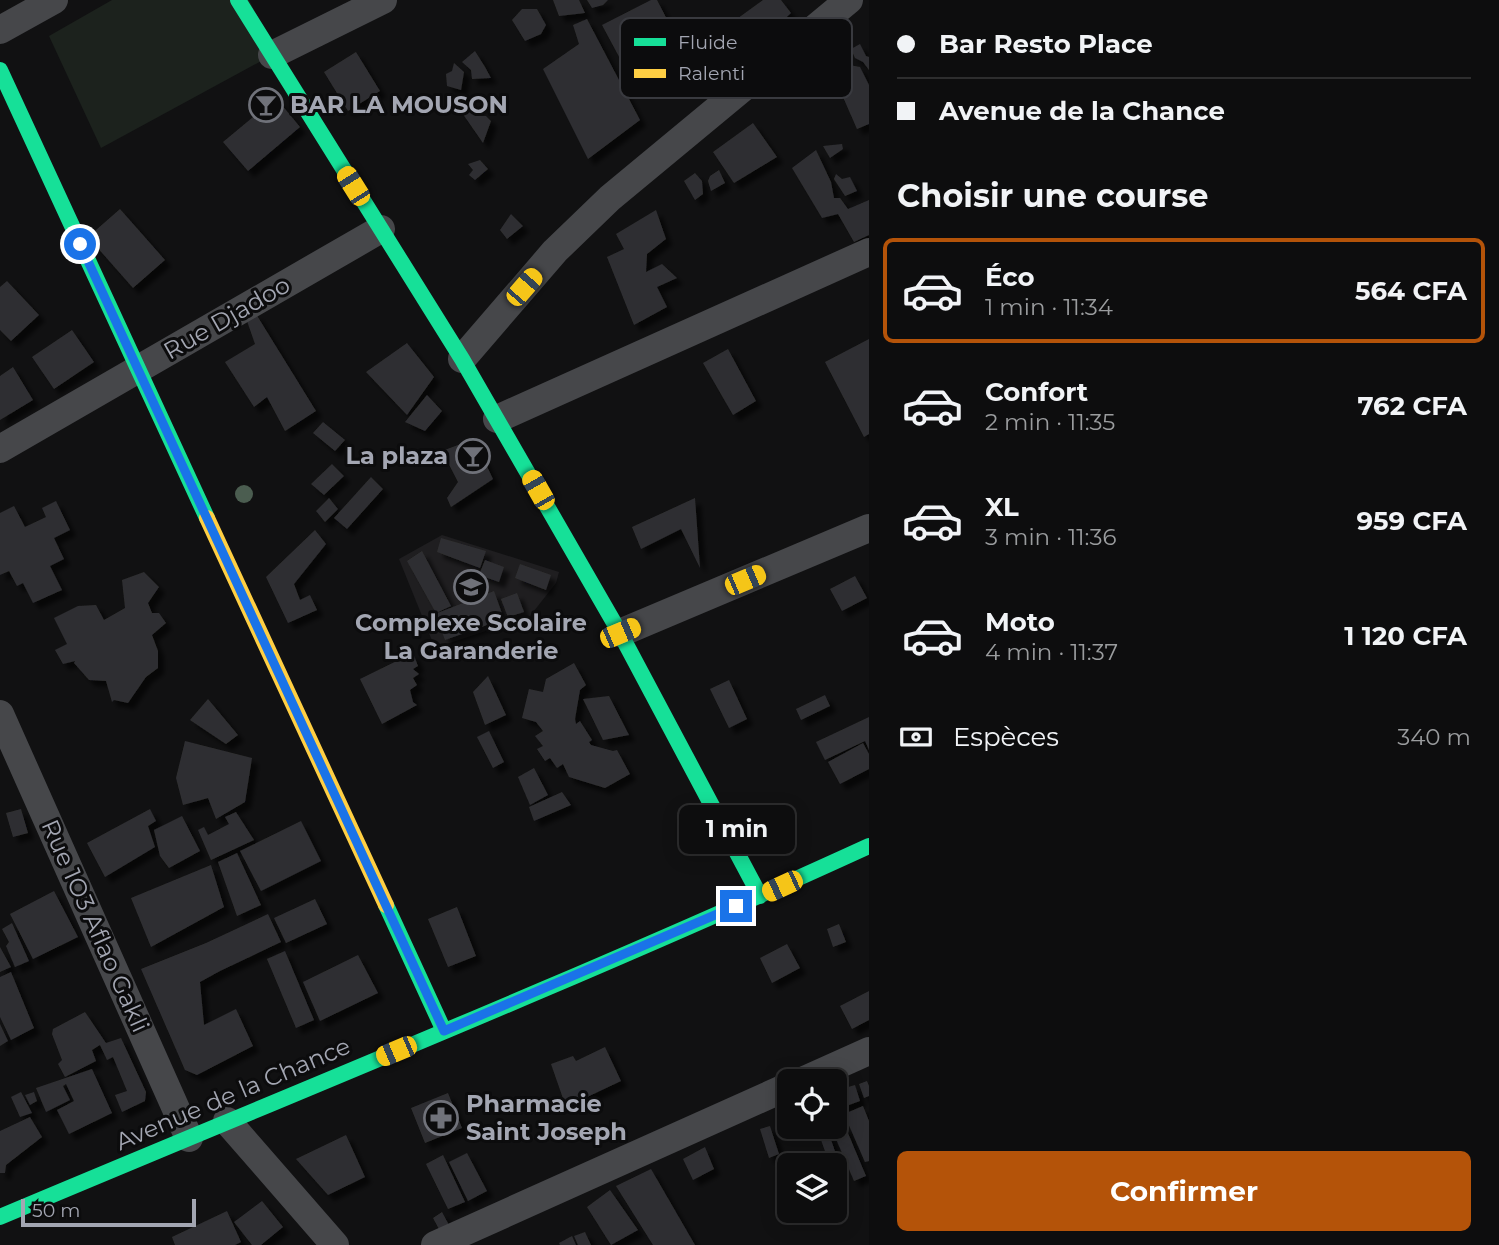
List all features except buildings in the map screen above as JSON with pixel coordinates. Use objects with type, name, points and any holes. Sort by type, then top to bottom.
[{"type":"street","points":[[239,0],[497,419],[620,633],[760,896]]},
{"type":"street","points":[[272,55],[383,0]]},
{"type":"street","points":[[827,18],[849,0]]},
{"type":"street","points":[[0,30],[44,2]]},
{"type":"street","points":[[0,70],[444,1031]]},
{"type":"street","points":[[462,359],[555,251],[610,198],[731,98]]},
{"type":"street","name":"Rue Djadoo","points":[[0,449],[381,229]]},
{"type":"street","points":[[497,419],[869,252]]},
{"type":"street","points":[[620,633],[869,527]]},
{"type":"street","name":"Rue 1O3 Aflao Gakli","points":[[0,714],[188,1138]]},
{"type":"street","name":"Avenue de la Chance","points":[[0,1217],[444,1031],[760,896],[869,846]]},
{"type":"street","points":[[829,1069],[869,1051]]},
{"type":"street","points":[[435,1245],[777,1091]]},
{"type":"street","points":[[227,1121],[335,1245]]},
{"type":"shaded area","points":[[112,0],[249,0],[276,53],[101,148],[49,36]]},
{"type":"shaded area","name":"Complexe Scolaire La Garanderie","points":[[442,535],[559,572],[556,583],[530,616],[435,648],[399,559]]},
{"type":"traffic: fast","points":[[238,0],[462,359],[620,633],[760,896]]},
{"type":"traffic: fast","points":[[0,70],[207,518]]},
{"type":"traffic: fast","points":[[0,1217],[545,989],[869,846]]},
{"type":"traffic: fast","points":[[386,905],[444,1031]]},
{"type":"traffic: slow","points":[[207,518],[386,905]]},
{"type":"place","name":"BAR LA MOUSON","points":[[266,105]]},
{"type":"place","name":"La plaza","points":[[473,456]]},
{"type":"place","name":"Complexe Scolaire La Garanderie","points":[[471,587]]},
{"type":"place","name":"Pharmacie Saint Joseph","points":[[441,1118]]},
{"type":"route","points":[[80,244],[444,1031],[736,906]]}]
